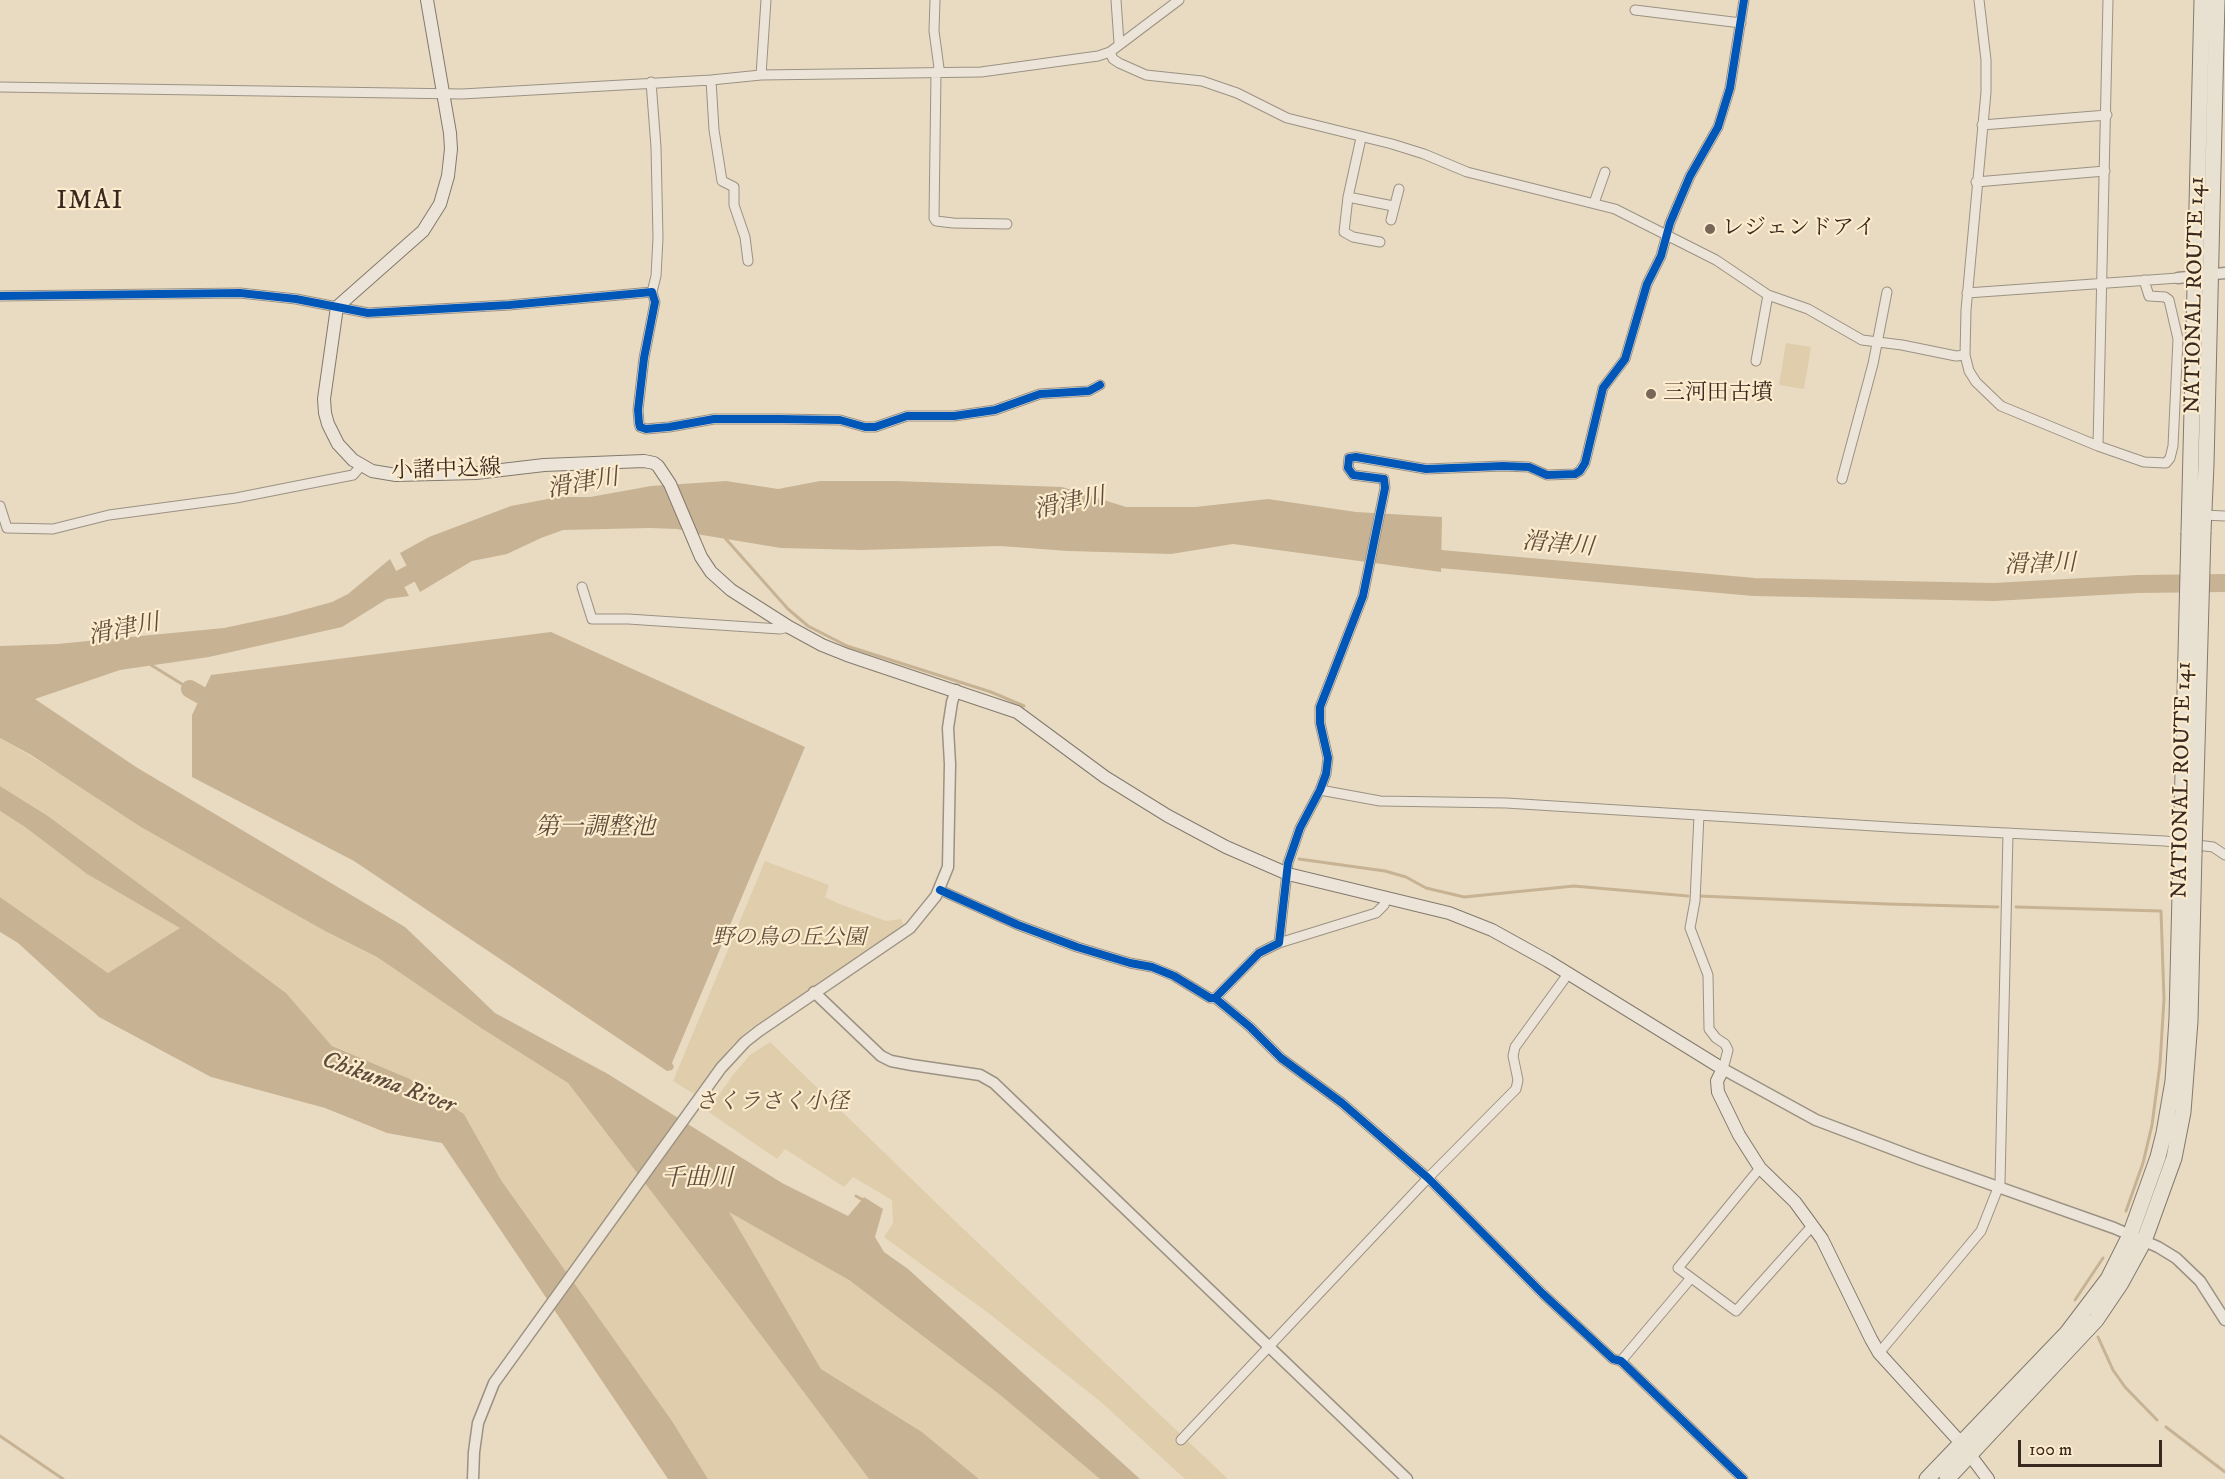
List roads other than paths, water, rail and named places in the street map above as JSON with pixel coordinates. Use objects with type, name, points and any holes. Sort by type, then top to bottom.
[{"type":"highway","name":"NATIONAL ROUTE 141","points":[[1927,1479],[1965,1449],[2096,1320],[2121,1283],[2137,1238],[2174,1158],[2183,1112],[2190,1021],[2188,853],[2196,532],[2211,275],[2202,0]]},
{"type":"highway","name":"NATIONAL ROUTE 141","points":[[2196,532],[2203,515],[2206,465],[2217,0]]},
{"type":"highway","name":"NATIONAL ROUTE 141","points":[[1947,1479],[1980,1424],[2053,1349],[2090,1304],[2137,1238]]},
{"type":"main road","points":[[337,307],[423,231],[441,204],[448,176],[451,149],[445,94],[427,0]]},
{"type":"main road","name":"小諸中込線","points":[[337,307],[324,399],[325,413],[338,444],[361,466],[383,475],[396,475],[476,473],[544,465],[644,461],[654,463],[670,484],[705,565],[725,586],[789,627]]},
{"type":"main road","points":[[789,627],[822,645],[847,655],[1017,712],[1105,777],[1226,848],[1288,874],[1440,911],[1492,930],[1723,1069],[1717,1081],[1718,1092],[1740,1135],[1760,1168],[1795,1202],[1822,1239],[1879,1353],[1965,1449],[1988,1479]]},
{"type":"street","points":[[761,75],[766,0]]},
{"type":"street","points":[[935,0],[934,31],[939,68],[936,73],[934,218],[936,221],[953,223],[1007,224]]},
{"type":"street","points":[[1116,0],[1119,44]]},
{"type":"street","points":[[0,87],[445,94],[711,80],[761,75],[981,72],[1098,56],[1110,52],[1179,0]]},
{"type":"street","points":[[1279,943],[1288,863],[1300,828],[1320,790],[1328,766],[1320,707],[1363,596],[1385,488],[1384,479],[1353,475],[1348,468],[1349,458],[1356,457],[1426,469],[1503,465],[1529,467],[1547,475],[1575,474],[1580,471],[1585,463],[1603,388],[1624,359],[1647,284],[1661,256],[1670,223],[1690,176],[1718,127],[1730,88],[1744,0]]},
{"type":"street","points":[[1979,0],[1986,60],[1986,92],[1967,293],[1965,355],[1967,367],[1976,381],[2001,406],[2098,446],[2144,462],[2166,463],[2170,459],[2177,331],[2169,300],[2164,297],[2149,296],[2144,280]]},
{"type":"street","points":[[2098,446],[2108,0]]},
{"type":"street","points":[[1635,10],[1741,23]]},
{"type":"street","points":[[1110,52],[1113,59],[1137,72],[1157,77],[1202,81],[1237,93],[1287,118],[1392,144],[1424,154],[1467,172],[1615,209],[1716,260],[1768,295],[1808,309],[1862,339],[1956,356],[1965,355]]},
{"type":"street","points":[[711,80],[714,130],[722,181],[734,187],[734,205],[745,237],[748,261]]},
{"type":"street","points":[[651,82],[656,147],[658,238],[656,276],[652,292],[655,302],[644,358],[638,410],[640,428],[669,428],[714,419],[780,418],[840,420],[865,427],[875,427],[906,416],[954,416],[995,410],[1040,394],[1089,391],[1100,385]]},
{"type":"street","points":[[1982,125],[2107,115]]},
{"type":"street","points":[[1361,138],[1348,197],[1344,232],[1353,237],[1380,242]]},
{"type":"street","points":[[1976,182],[2105,171]]},
{"type":"street","points":[[1594,203],[1605,172]]},
{"type":"street","points":[[1391,220],[1399,189]]},
{"type":"street","points":[[1348,197],[1394,206]]},
{"type":"street","points":[[1967,293],[2211,275]]},
{"type":"street","points":[[0,296],[240,293],[271,295],[368,313],[508,305],[652,292]]},
{"type":"street","points":[[1842,479],[1878,343],[1887,292]]},
{"type":"street","points":[[1756,361],[1768,295]]},
{"type":"street","points":[[0,506],[7,528],[53,529],[109,515],[236,498],[353,475],[361,466]]},
{"type":"street","points":[[2203,515],[2225,516]]},
{"type":"street","points":[[582,587],[592,620],[640,620],[780,629],[789,627]]},
{"type":"street","points":[[473,1479],[475,1436],[481,1411],[494,1383],[722,1068],[745,1042],[814,992],[910,928],[931,905],[940,890],[948,867],[950,844],[948,728],[956,690]]},
{"type":"street","points":[[1320,790],[1380,801],[1506,803],[2165,841],[2213,847],[2225,855]]},
{"type":"street","points":[[1699,815],[1695,902],[1690,928],[1708,975],[1709,1029],[1725,1044],[1728,1050],[1723,1069],[1816,1120],[2137,1238],[2167,1252],[2189,1268],[2225,1320]]},
{"type":"street","points":[[1879,1353],[1981,1231],[1998,1187],[2008,833]]},
{"type":"street","points":[[940,890],[1018,925],[1077,947],[1130,963],[1152,967],[1174,976],[1210,998],[1215,998],[1250,1027],[1281,1058],[1341,1103],[1428,1178],[1543,1294],[1613,1359],[1621,1361],[1743,1479]]},
{"type":"street","points":[[1215,998],[1259,953],[1279,943],[1376,913],[1384,905],[1386,898]]},
{"type":"street","points":[[1181,1440],[1428,1178],[1516,1089],[1518,1080],[1513,1056],[1515,1047],[1568,974]]},
{"type":"street","points":[[814,992],[881,1056],[891,1061],[980,1075],[994,1083],[1407,1479]]},
{"type":"street","points":[[1760,1168],[1678,1268],[1736,1311],[1813,1225]]},
{"type":"street","points":[[1621,1361],[1691,1278]]},
{"type":"water","points":[[726,481],[778,489],[820,481],[896,481],[1062,487],[1126,507],[1195,507],[1268,499],[1356,512],[1442,517],[1441,572],[1233,544],[1171,554],[1068,551],[1000,546],[862,550],[781,548],[677,529],[650,528],[563,530],[507,554],[472,561],[420,592],[400,553],[429,537],[511,506],[558,497],[590,497],[651,486]]},
{"type":"water","name":"千曲川","points":[[390,559],[409,596],[387,599],[342,627],[209,657],[120,670],[35,699],[136,767],[405,927],[495,1013],[608,1074],[782,1183],[848,1216],[864,1197],[883,1209],[875,1237],[884,1252],[908,1269],[1140,1479],[1100,1479],[999,1394],[849,1280],[729,1212],[821,1369],[922,1432],[979,1479],[869,1479],[568,1083],[481,1028],[377,957],[325,931],[141,827],[31,755],[0,738],[0,646],[57,644],[224,628],[285,615],[332,602],[348,594]]},
{"type":"water","name":"第一調整池","points":[[551,632],[805,747],[672,1063],[674,1067],[672,1070],[667,1071],[354,861],[192,777],[192,715],[211,675]]},
{"type":"water","name":"Chikuma River","points":[[0,786],[48,816],[286,993],[332,1046],[410,1079],[464,1114],[501,1180],[672,1421],[708,1479],[668,1479],[442,1143],[387,1133],[325,1108],[211,1077],[99,1017],[18,943],[0,932],[0,897],[108,973],[180,928],[87,874],[0,811]]},
{"type":"waterway","points":[[725,538],[788,609],[808,626],[847,646],[991,692],[1024,706]]},
{"type":"waterway","name":"滑津川","points":[[1418,557],[1754,587],[1994,592],[2137,584],[2225,583]]},
{"type":"waterway","name":"滑津川","points":[[380,590],[432,562]]},
{"type":"waterway","points":[[151,665],[190,689]]},
{"type":"waterway","name":"第一調整池","points":[[190,689],[222,707]]},
{"type":"waterway","points":[[1299,859],[1385,871],[1406,877],[1426,888],[1464,897],[1574,886],[1688,896]]},
{"type":"waterway","points":[[1700,896],[1998,907]]},
{"type":"waterway","points":[[2016,907],[2161,911],[2164,999],[2160,1064],[2152,1125],[2143,1163],[2126,1211]]},
{"type":"waterway","points":[[856,1196],[863,1200]]},
{"type":"waterway","points":[[2075,1300],[2103,1258]]},
{"type":"waterway","points":[[2098,1337],[2113,1370],[2125,1387],[2157,1420]]},
{"type":"waterway","points":[[2166,1427],[2225,1472]]},
{"type":"waterway","points":[[0,1436],[63,1479]]},
{"type":"place","name":"レジェンドアイ","points":[[1710,229]]},
{"type":"place","name":"三河田古墳","points":[[1651,394]]},
{"type":"district","name":"IMAI","points":[[90,203]]},
{"type":"park label","name":"野の鳥の丘公園","points":[[789,939]]},
{"type":"park label","name":"さくラさく小径","points":[[772,1103]]}]
